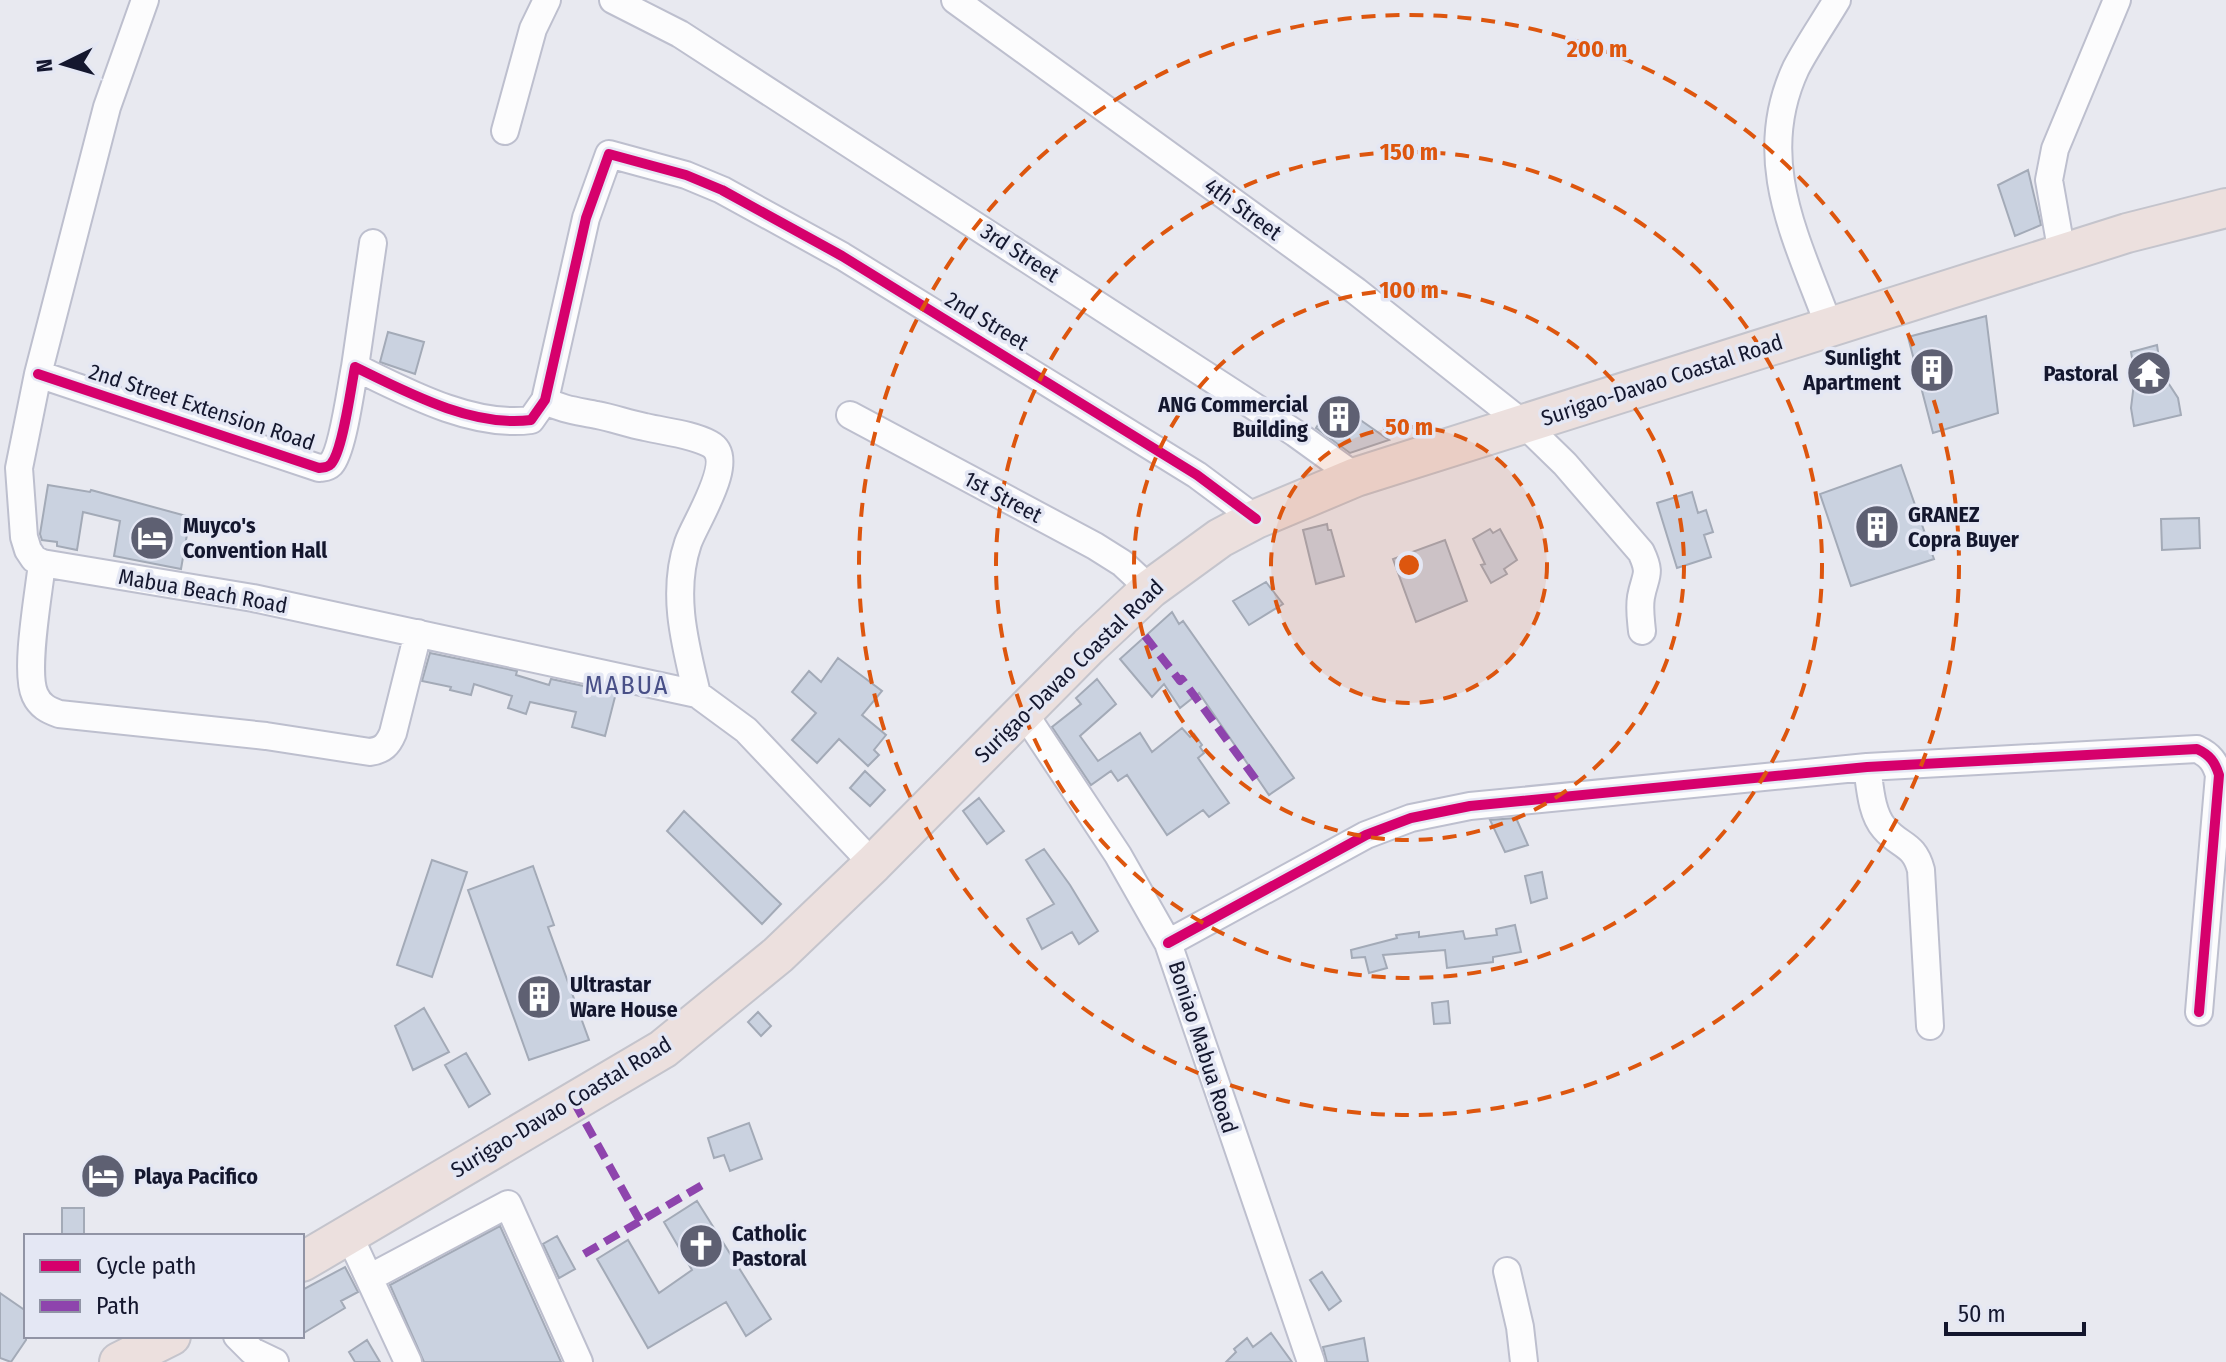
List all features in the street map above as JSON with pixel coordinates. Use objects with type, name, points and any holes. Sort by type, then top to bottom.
[{"type":"highway","name":"Surigao-Davao Coastal Road","points":[[304,1261],[663,1049],[778,955],[1150,589],[1220,538],[1256,519],[1356,477],[2127,233],[2226,208]]},
{"type":"street","points":[[145,0],[107,107],[38,374],[19,468],[24,537],[34,559],[42,563],[33,642],[32,688],[36,699],[46,709],[59,714],[380,751],[388,745],[393,733],[418,633]]},
{"type":"street","points":[[505,131],[533,29],[547,0]]},
{"type":"street","name":"3rd Street","points":[[613,0],[680,34],[1295,433],[1356,477]]},
{"type":"street","points":[[1829,326],[1789,214],[1779,179],[1776,145],[1781,114],[1796,69],[1837,0]]},
{"type":"street","points":[[2062,254],[2049,180],[2055,149],[2117,0]]},
{"type":"street","name":"4th Street","points":[[963,3],[1356,291],[1525,425],[1565,464],[1641,552],[1648,566],[1641,595],[1642,631]]},
{"type":"street","name":"2nd Street","points":[[545,400],[586,218],[609,154],[686,175],[722,190],[842,256],[1197,475],[1256,519]]},
{"type":"street","points":[[373,243],[355,367],[417,397],[509,423],[531,420],[545,400],[558,408],[690,436],[713,445],[719,454],[720,471],[694,525],[681,563],[679,587],[682,623],[697,694]]},
{"type":"street","name":"2nd Street Extension Road","points":[[38,374],[324,468],[333,462],[341,437],[355,367]]},
{"type":"street","name":"1st Street","points":[[850,415],[1095,546],[1122,563],[1150,589]]},
{"type":"street","name":"Mabua Beach Road","points":[[42,563],[253,598],[697,694],[746,730],[873,864]]},
{"type":"street","name":"Boniao Mabua Road","points":[[1024,713],[1118,855],[1168,943],[1311,1362]]},
{"type":"street","points":[[1168,943],[1366,835],[1411,818],[1470,806],[1867,767],[2197,749],[2215,763],[2219,775],[2199,1012]]},
{"type":"street","points":[[1867,767],[1879,820],[1886,831],[1918,856],[1930,1026]]},
{"type":"street","points":[[369,1278],[508,1204],[579,1362]]},
{"type":"street","points":[[349,1235],[408,1362]]},
{"type":"street","points":[[1507,1271],[1516,1306],[1524,1362]]},
{"type":"street","points":[[239,1338],[252,1351],[275,1362]]},
{"type":"building","points":[[2028,170],[2041,225],[2015,236],[1998,185]]},
{"type":"building","name":"Sunlight Apartment","points":[[1986,316],[1998,413],[1933,433],[1908,337]]},
{"type":"building","points":[[388,332],[424,342],[415,374],[380,362]]},
{"type":"building","name":"Pastoral","points":[[2157,345],[2161,372],[2178,398],[2181,415],[2134,426],[2131,408],[2135,375],[2131,352]]},
{"type":"building","name":"ANG Commercial Building","points":[[1333,401],[1389,440],[1350,453],[1316,428]]},
{"type":"building","name":"GRANEZ Copra Buyer","points":[[1901,465],[1934,559],[1851,586],[1820,494]]},
{"type":"building","name":"Muyco's Convention Hall","points":[[48,485],[91,490],[190,517],[181,569],[114,556],[120,521],[83,512],[77,550],[42,540],[40,534]]},
{"type":"building","points":[[1692,492],[1698,513],[1706,510],[1713,532],[1704,535],[1711,557],[1677,568],[1657,503]]},
{"type":"building","points":[[2199,518],[2200,548],[2162,550],[2161,519]]},
{"type":"building","points":[[1327,524],[1344,576],[1316,584],[1303,530]]},
{"type":"building","points":[[1490,529],[1493,533],[1500,529],[1517,560],[1504,569],[1507,574],[1491,583],[1481,565],[1485,564],[1473,539]]},
{"type":"building","points":[[1445,540],[1467,601],[1416,622],[1393,559]]},
{"type":"building","points":[[1266,582],[1283,604],[1249,625],[1233,601]]},
{"type":"building","points":[[1172,612],[1179,624],[1183,621],[1294,778],[1269,795],[1199,693],[1180,708],[1164,684],[1152,697],[1120,659]]},
{"type":"building","points":[[430,653],[517,671],[516,675],[549,685],[551,679],[616,693],[605,736],[572,727],[576,712],[530,702],[526,714],[508,708],[512,696],[474,684],[471,695],[422,681]]},
{"type":"building","points":[[838,658],[882,691],[862,715],[886,735],[874,750],[879,755],[868,766],[839,739],[817,763],[792,740],[816,713],[792,692],[809,671],[821,682]]},
{"type":"building","points":[[1097,679],[1116,704],[1080,736],[1098,761],[1140,733],[1152,752],[1182,728],[1190,737],[1194,734],[1202,745],[1200,747],[1204,753],[1198,758],[1229,803],[1209,817],[1203,810],[1167,835],[1127,775],[1118,781],[1111,771],[1091,785],[1052,727],[1081,704],[1076,698]]},
{"type":"building","points":[[865,771],[885,790],[870,806],[850,788]]},
{"type":"building","points":[[979,798],[1004,831],[987,844],[963,811]]},
{"type":"building","points":[[684,811],[781,904],[762,924],[667,831]]},
{"type":"building","points":[[1516,818],[1528,845],[1505,852],[1490,820]]},
{"type":"building","points":[[1044,849],[1098,931],[1079,944],[1072,932],[1042,949],[1027,919],[1054,904],[1026,860]]},
{"type":"building","points":[[432,860],[467,872],[432,977],[397,965]]},
{"type":"building","name":"Ultrastar Ware House","points":[[533,866],[554,925],[548,927],[589,1040],[529,1060],[468,890]]},
{"type":"building","points":[[1542,872],[1547,898],[1531,903],[1525,876]]},
{"type":"building","points":[[1515,925],[1521,952],[1493,957],[1493,962],[1447,968],[1445,950],[1383,955],[1387,968],[1369,973],[1365,957],[1352,958],[1351,950],[1397,938],[1396,935],[1419,932],[1419,937],[1463,931],[1465,939],[1497,935],[1496,929]]},
{"type":"building","points":[[1448,1001],[1450,1023],[1434,1024],[1432,1003]]},
{"type":"building","points":[[424,1008],[449,1052],[413,1070],[395,1026]]},
{"type":"building","points":[[758,1012],[771,1026],[761,1036],[748,1022]]},
{"type":"building","points":[[466,1053],[490,1094],[469,1107],[445,1065]]},
{"type":"building","points":[[749,1123],[762,1159],[730,1171],[724,1155],[714,1158],[708,1138]]},
{"type":"building","name":"Playa Pacifico","points":[[93,1159],[113,1159],[113,1194],[92,1194]]},
{"type":"building","name":"Catholic Pastoral","points":[[697,1201],[771,1319],[746,1336],[726,1302],[648,1348],[597,1259],[628,1240],[659,1293],[692,1270],[664,1222]]},
{"type":"building","name":"Playa Pacifico","points":[[62,1208],[84,1208],[84,1234],[62,1234]]},
{"type":"building","points":[[500,1226],[561,1362],[424,1362],[390,1285]]},
{"type":"building","points":[[557,1236],[575,1269],[559,1278],[543,1244]]},
{"type":"building","points":[[345,1267],[358,1292],[341,1301],[345,1308],[304,1333],[304,1289]]},
{"type":"building","points":[[1322,1272],[1341,1301],[1329,1310],[1310,1280]]},
{"type":"building","points":[[0,1293],[24,1310],[26,1340],[11,1362],[0,1358]]},
{"type":"building","points":[[1271,1333],[1292,1362],[1226,1362],[1236,1352],[1234,1349],[1247,1338],[1253,1347]]},
{"type":"building","points":[[1364,1338],[1368,1362],[1327,1362],[1323,1347]]},
{"type":"building","points":[[367,1340],[380,1362],[355,1362],[349,1352]]},
{"type":"marked path","points":[[1145,636],[1180,681],[1182,679],[1257,781]]},
{"type":"marked path","points":[[574,1102],[640,1221]]},
{"type":"marked path","points":[[584,1254],[704,1184]]},
{"type":"cycle path","points":[[38,374],[319,468],[331,464],[339,446],[355,367],[418,397],[463,413],[486,419],[531,420],[545,400],[586,218],[609,154],[686,175],[722,190],[842,256],[1197,475],[1256,519]]},
{"type":"cycle path","points":[[1168,943],[1366,835],[1411,818],[1470,806],[1867,767],[2197,749],[2211,759],[2219,775],[2199,1012]]},
{"type":"place","name":"Sunlight Apartment","points":[[1932,370]]},
{"type":"place","name":"Pastoral","points":[[2149,373]]},
{"type":"place","name":"ANG Commercial Building","points":[[1339,417]]},
{"type":"place","name":"GRANEZ Copra Buyer","points":[[1877,527]]},
{"type":"place","name":"Muyco's Convention Hall","points":[[152,538]]},
{"type":"place","name":"Ultrastar Ware House","points":[[539,997]]},
{"type":"place","name":"Playa Pacifico","points":[[103,1176]]},
{"type":"place","name":"Catholic Pastoral","points":[[701,1246]]},
{"type":"district","name":"MABUA","points":[[627,685]]}]
